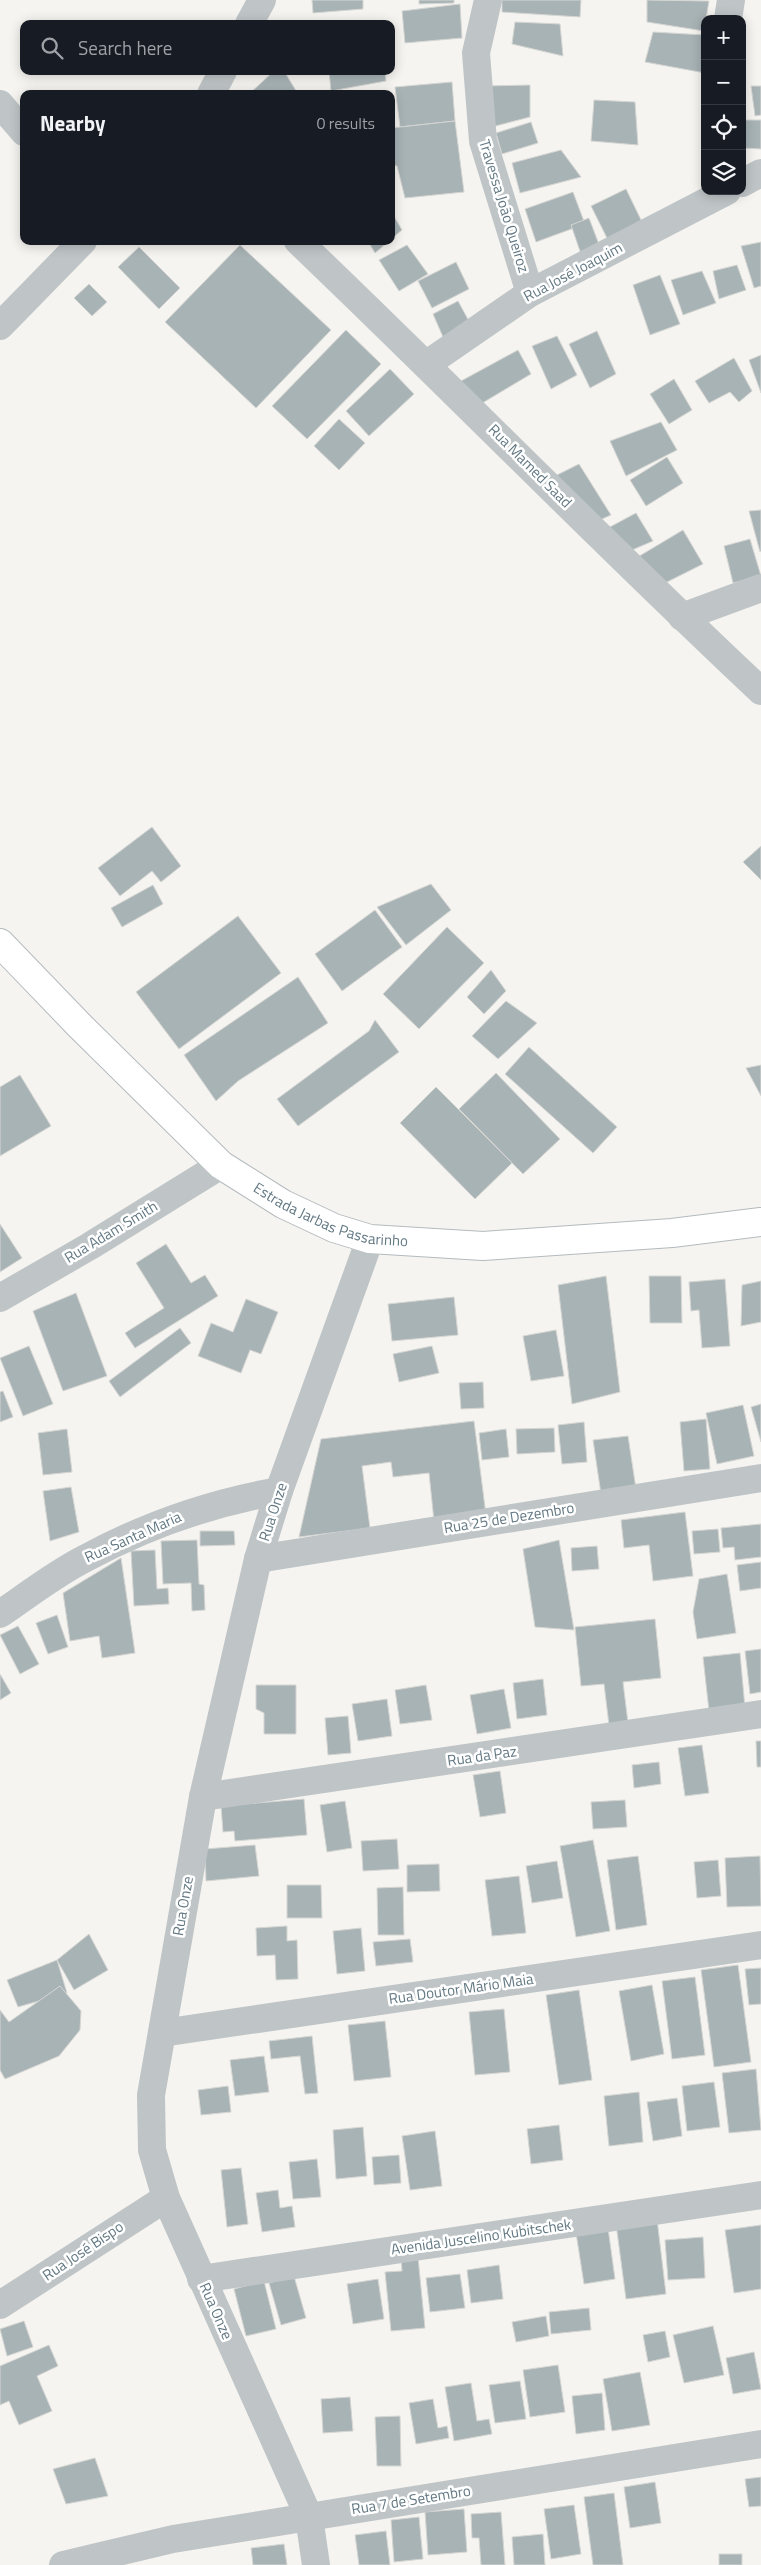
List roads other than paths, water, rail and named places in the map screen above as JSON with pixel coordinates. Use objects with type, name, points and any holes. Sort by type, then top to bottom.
[{"type":"street","points":[[251,20],[262,0]]},
{"type":"street","name":"Travessa João Queiroz","points":[[488,0],[476,53],[483,141],[530,293]]},
{"type":"street","points":[[729,15],[731,0]]},
{"type":"street","points":[[212,90],[221,75]]},
{"type":"street","points":[[0,104],[20,127]]},
{"type":"street","points":[[746,181],[761,173]]},
{"type":"street","name":"Rua José Joaquim","points":[[427,364],[530,293],[719,195]]},
{"type":"street","points":[[0,326],[79,245]]},
{"type":"street","name":"Rua Mamed Saad","points":[[302,245],[427,364],[682,617],[761,691]]},
{"type":"street","points":[[682,617],[761,588]]},
{"type":"street","name":"Estrada Jarbas Passarinho","points":[[0,943],[79,1025],[221,1165],[283,1204],[334,1228],[370,1239],[483,1246],[672,1233],[761,1222]]},
{"type":"street","name":"Rua Adam Smith","points":[[0,1298],[90,1246],[221,1165]]},
{"type":"street","name":"Rua Onze","points":[[316,2565],[309,2517],[166,2198],[152,2150],[150,2095],[203,1797],[258,1559],[279,1491],[370,1239]]},
{"type":"street","name":"Rua 25 de Dezembro","points":[[258,1559],[761,1478]]},
{"type":"street","name":"Rua Santa Maria","points":[[0,1614],[85,1558],[168,1519],[204,1508],[279,1491]]},
{"type":"street","name":"Rua da Paz","points":[[203,1797],[761,1714]]},
{"type":"street","name":"Rua Doutor Mário Maia","points":[[162,2033],[761,1945]]},
{"type":"street","name":"Avenida Juscelino Kubitschek","points":[[201,2279],[761,2196]]},
{"type":"street","name":"Rua José Bispo","points":[[0,2305],[166,2198]]},
{"type":"street","name":"Rua 7 de Setembro","points":[[63,2565],[173,2539],[761,2444]]}]
